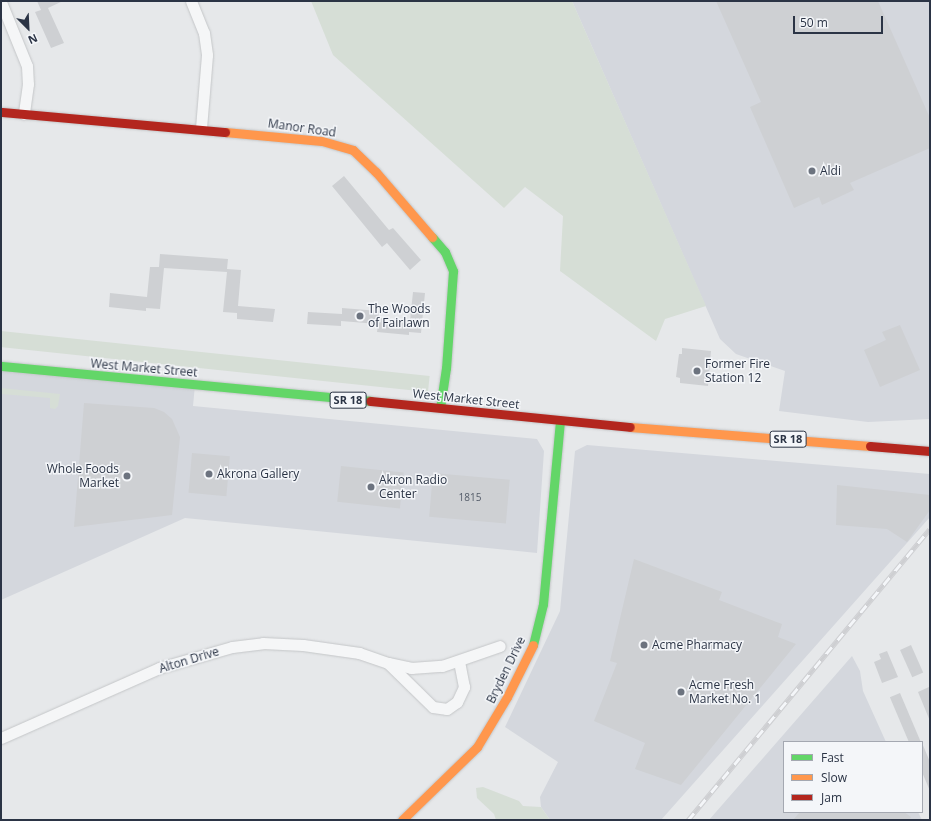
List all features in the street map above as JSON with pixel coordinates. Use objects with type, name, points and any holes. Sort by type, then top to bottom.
[{"type":"street","points":[[191,1],[204,33],[207,55],[201,128]]},
{"type":"street","points":[[1,2],[27,66],[28,84],[24,114]]},
{"type":"street","name":"Manor Road","points":[[1,112],[201,128],[326,141],[353,150],[376,172],[445,252],[453,271],[446,368],[440,408]]},
{"type":"street","name":"West Market Street","points":[[1,366],[440,408],[560,422],[930,451]]},
{"type":"street","name":"Bryden Drive","points":[[402,820],[477,747],[508,697],[534,642],[543,604],[560,422]]},
{"type":"street","name":"Alton Drive","points":[[1,738],[159,668],[232,647],[263,643],[303,645],[359,653],[388,664],[411,668],[442,666],[459,661],[464,686],[457,702],[447,709],[433,707],[388,664]]},
{"type":"street","points":[[459,661],[500,646]]},
{"type":"shaded area","points":[[311,1],[572,1],[706,306],[665,319],[656,341],[560,271],[563,216],[525,187],[504,208],[333,55]]},
{"type":"shaded area","points":[[572,1],[930,1],[930,419],[868,422],[779,411],[785,371],[736,354],[720,339]]},
{"type":"shaded area","points":[[1,331],[430,376],[428,392],[1,347]]},
{"type":"shaded area","points":[[1,366],[195,385],[193,406],[537,439],[544,451],[537,553],[185,518],[1,600]]},
{"type":"shaded area","points":[[1,388],[60,394],[58,406],[55,409],[50,408],[50,398],[1,394]]},
{"type":"shaded area","points":[[587,445],[930,474],[930,517],[661,820],[550,820],[541,807],[540,797],[558,762],[505,727],[560,611],[575,451]]},
{"type":"shaded area","points":[[852,656],[860,671],[863,691],[886,741],[783,741],[783,813],[918,813],[922,820],[709,820]]},
{"type":"shaded area","points":[[483,787],[519,801],[523,806],[541,807],[550,820],[496,820],[494,814],[477,798],[476,788]]},
{"type":"building","points":[[37,1],[63,1],[48,8],[64,43],[51,48],[35,12],[41,10]]},
{"type":"building","points":[[716,1],[878,1],[930,118],[930,148],[850,183],[854,190],[822,205],[819,197],[794,208],[750,107],[761,102]]},
{"type":"building","points":[[344,176],[389,230],[393,228],[421,260],[410,270],[387,243],[382,247],[332,186]]},
{"type":"building","points":[[160,254],[228,259],[227,269],[241,270],[238,306],[275,309],[273,322],[237,319],[237,313],[223,312],[227,272],[164,268],[160,309],[146,308],[146,311],[109,307],[110,293],[147,297],[150,267],[159,267]]},
{"type":"building","points":[[413,292],[425,293],[421,333],[409,332],[409,335],[377,332],[378,324],[341,321],[341,326],[307,324],[308,312],[342,314],[342,308],[379,311],[379,318],[410,321]]},
{"type":"building","points":[[900,325],[920,370],[880,387],[864,350],[886,340],[882,332]]},
{"type":"building","points":[[682,348],[711,351],[708,386],[680,383],[680,378],[676,377],[679,354],[682,354]]},
{"type":"building","name":"Whole Foods Market","points":[[84,403],[154,408],[164,412],[172,419],[180,437],[172,515],[74,527]]},
{"type":"building","name":"Akrona Gallery","points":[[192,453],[230,456],[226,496],[189,493]]},
{"type":"building","name":"Akron Radio Center","points":[[341,466],[404,473],[400,508],[337,502]]},
{"type":"building","points":[[433,473],[510,480],[506,524],[429,517]]},
{"type":"building","points":[[837,485],[930,495],[930,510],[907,542],[887,529],[836,525]]},
{"type":"building","name":"Acme Fresh Market No. 1","points":[[634,559],[722,592],[719,600],[782,624],[778,637],[796,644],[681,785],[635,769],[645,743],[594,721],[617,663],[610,661]]},
{"type":"building","points":[[911,645],[923,672],[912,677],[900,650]]},
{"type":"building","points":[[887,651],[898,677],[882,683],[874,662],[881,659],[879,654]]},
{"type":"building","points":[[929,687],[930,690],[930,721],[918,692]]},
{"type":"building","points":[[900,693],[920,741],[908,741],[890,697]]},
{"type":"building","points":[[923,745],[930,762],[930,791],[923,774]]},
{"type":"building","points":[[799,813],[905,813],[911,817],[909,820],[793,820]]},
{"type":"railway","points":[[688,820],[930,529]]},
{"type":"traffic: fast","points":[[432,237],[445,252],[453,271],[446,368],[440,408]]},
{"type":"traffic: fast","points":[[1,366],[370,401]]},
{"type":"traffic: fast","points":[[533,645],[543,604],[560,422]]},
{"type":"traffic: slow","points":[[225,132],[322,141],[353,150],[376,172],[432,237]]},
{"type":"traffic: slow","points":[[630,427],[870,446]]},
{"type":"traffic: slow","points":[[402,820],[477,747],[507,697],[533,645]]},
{"type":"traffic: jam","points":[[1,112],[225,132]]},
{"type":"traffic: jam","points":[[370,401],[630,427]]},
{"type":"traffic: jam","points":[[870,446],[930,451]]},
{"type":"place","name":"Aldi","points":[[812,171]]},
{"type":"place","name":"The Woods of Fairlawn","points":[[360,316]]},
{"type":"place","name":"Former Fire Station 12","points":[[697,371]]},
{"type":"place","name":"Akrona Gallery","points":[[209,474]]},
{"type":"place","name":"Whole Foods Market","points":[[127,476]]},
{"type":"place","name":"Akron Radio Center","points":[[371,487]]},
{"type":"place","name":"Acme Pharmacy","points":[[644,645]]},
{"type":"place","name":"Acme Fresh Market No. 1","points":[[681,692]]}]
